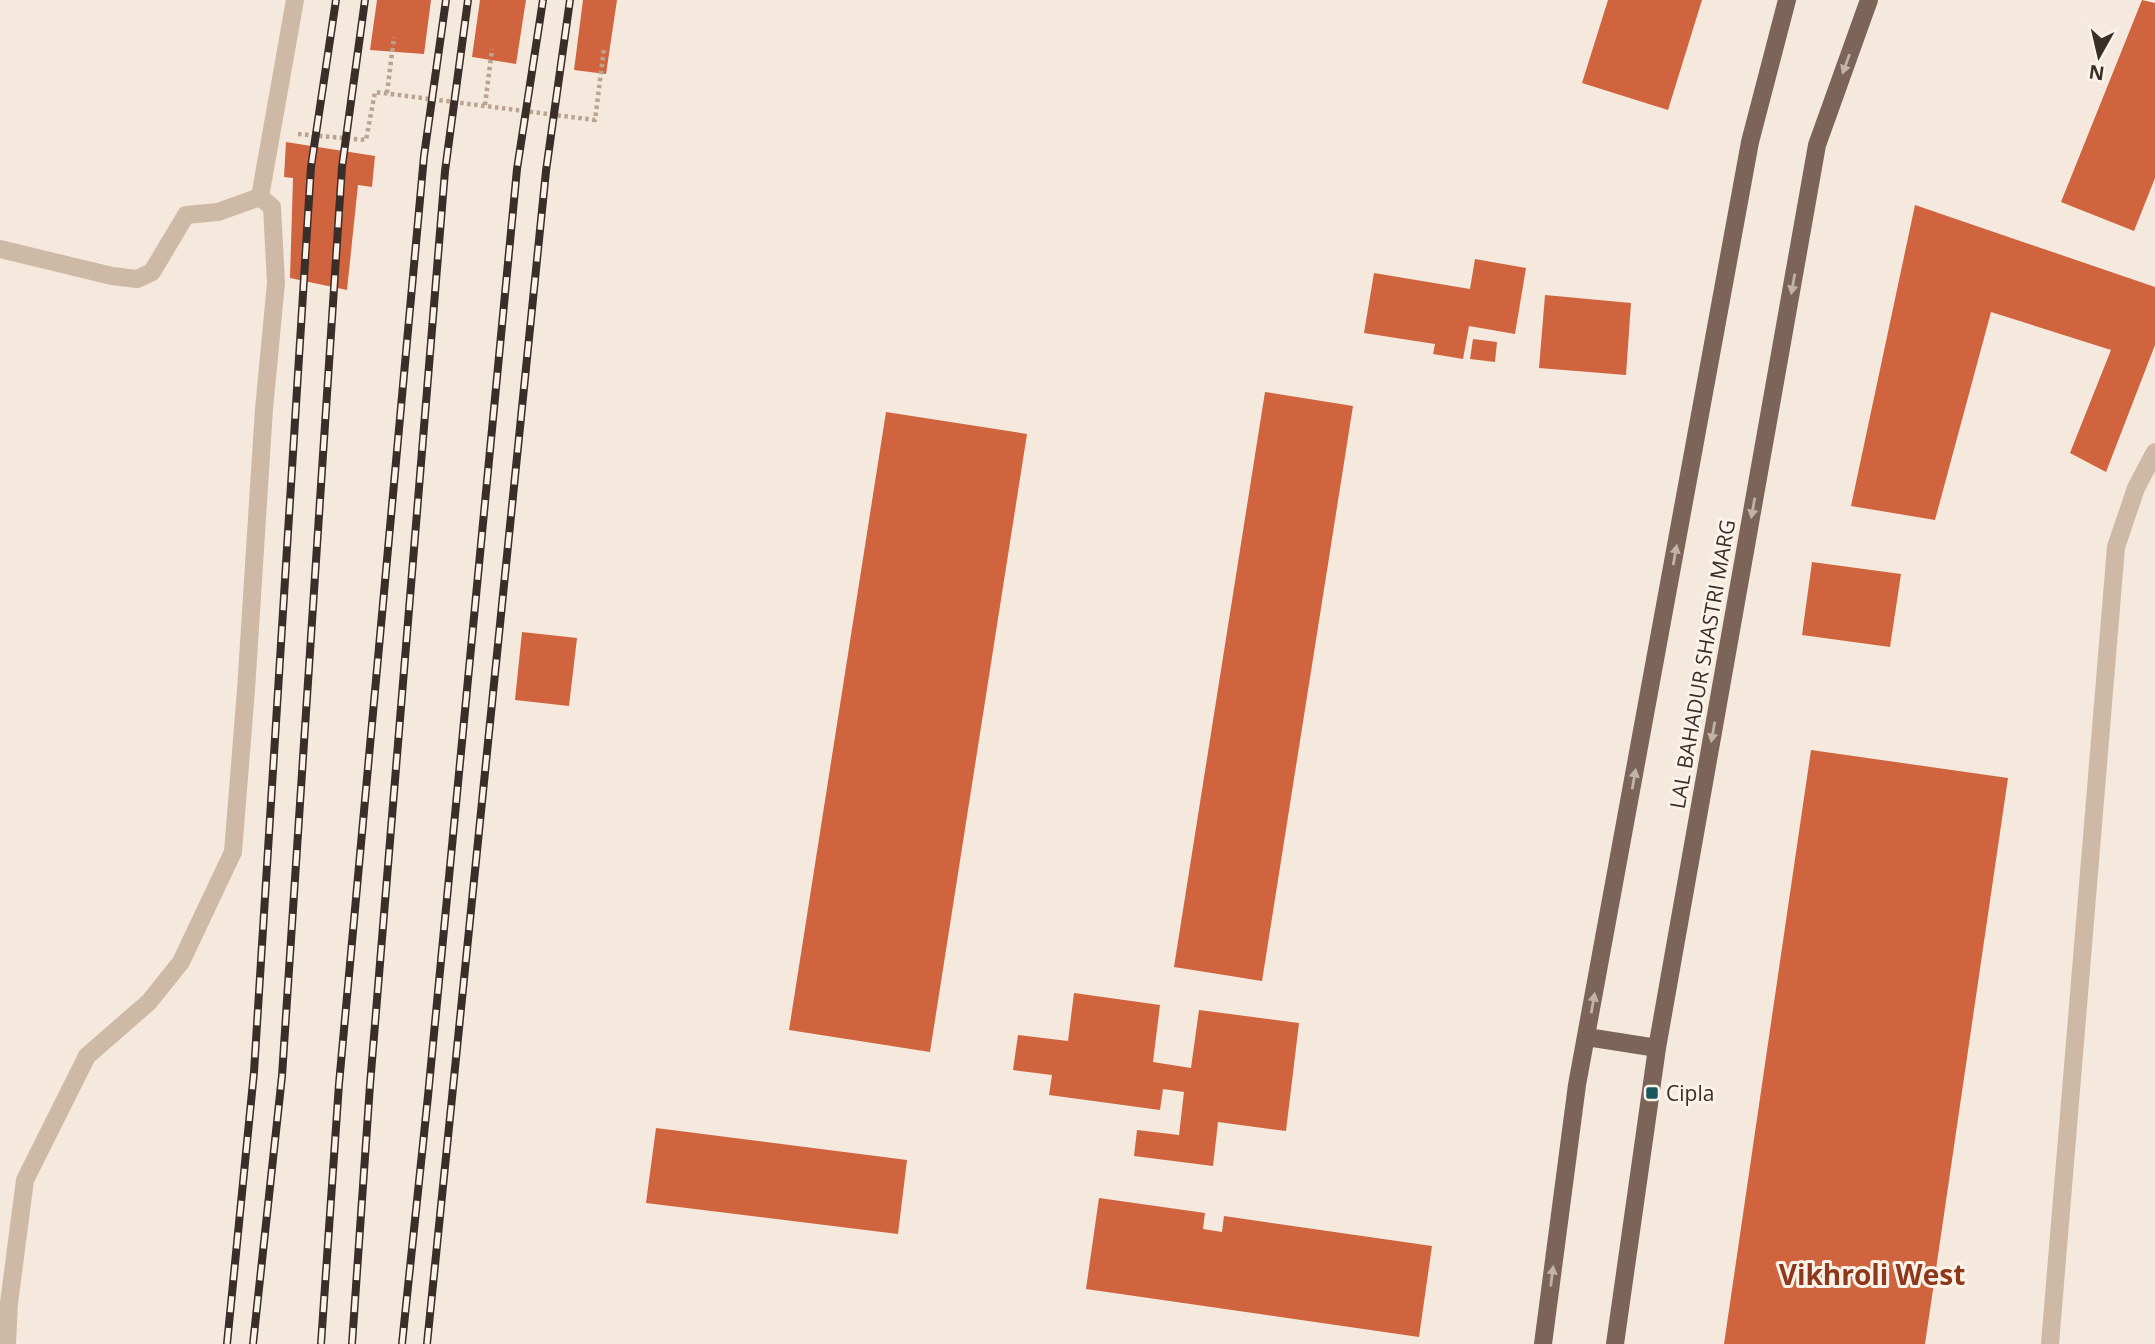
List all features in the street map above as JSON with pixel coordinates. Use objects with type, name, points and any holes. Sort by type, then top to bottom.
[{"type":"main road","points":[[1543,1344],[1577,1085],[1750,142],[1787,0]]},
{"type":"main road","name":"LAL BAHADUR SHASTRI MARG","points":[[1615,1344],[1657,1048],[1817,145],[1869,0]]},
{"type":"main road","points":[[1587,1037],[1657,1048]]},
{"type":"street","points":[[260,197],[295,0]]},
{"type":"street","points":[[0,249],[112,276],[137,279],[152,272],[186,215],[218,212],[260,197]]},
{"type":"street","points":[[8,1344],[9,1303],[25,1180],[87,1056],[149,1002],[181,962],[233,852],[264,409],[276,284],[272,207],[260,197]]},
{"type":"street","points":[[2050,1344],[2116,547],[2136,488],[2155,452]]},
{"type":"path","points":[[387,93],[394,37]]},
{"type":"path","points":[[485,105],[492,49]]},
{"type":"path","points":[[293,134],[366,140],[375,92],[595,120],[604,49]]},
{"type":"building","points":[[377,0],[431,0],[424,54],[370,50]]},
{"type":"building","points":[[480,0],[526,0],[516,64],[472,57]]},
{"type":"building","points":[[583,0],[617,0],[606,74],[574,70]]},
{"type":"building","points":[[1608,0],[1702,0],[1668,110],[1582,83]]},
{"type":"building","points":[[2142,0],[2155,3],[2155,178],[2134,231],[2061,202]]},
{"type":"building","points":[[286,142],[375,156],[372,187],[358,185],[347,290],[290,278],[293,178],[284,177]]},
{"type":"building","points":[[1915,205],[2155,287],[2155,345],[2106,472],[2070,453],[2111,350],[1991,312],[1935,520],[1851,506]]},
{"type":"building","points":[[1475,259],[1526,268],[1515,334],[1469,326],[1463,359],[1433,354],[1435,344],[1364,333],[1374,273],[1470,289]]},
{"type":"building","points":[[1545,295],[1631,303],[1626,375],[1539,368]]},
{"type":"building","points":[[1473,339],[1497,342],[1495,362],[1470,359]]},
{"type":"building","points":[[1265,392],[1353,406],[1262,981],[1174,967]]},
{"type":"building","points":[[886,412],[1027,434],[930,1052],[789,1030]]},
{"type":"building","points":[[1812,562],[1901,574],[1890,647],[1802,635]]},
{"type":"building","points":[[522,632],[577,638],[569,706],[515,700]]},
{"type":"building","points":[[1811,750],[2008,778],[1925,1344],[1724,1344]]},
{"type":"building","points":[[1074,993],[1160,1005],[1153,1062],[1191,1068],[1199,1010],[1299,1023],[1286,1131],[1218,1122],[1213,1166],[1134,1156],[1137,1130],[1179,1135],[1184,1092],[1163,1089],[1160,1110],[1049,1095],[1052,1075],[1013,1070],[1018,1035],[1068,1041]]},
{"type":"building","points":[[656,1128],[907,1160],[898,1234],[646,1203]]},
{"type":"building","points":[[1099,1198],[1205,1213],[1203,1229],[1222,1232],[1224,1216],[1432,1246],[1419,1337],[1086,1289]]},
{"type":"railway","points":[[227,1344],[254,1072],[311,167],[336,0]]},
{"type":"railway","points":[[253,1344],[282,1076],[342,167],[365,0]]},
{"type":"railway","points":[[321,1344],[339,1084],[424,156],[446,0]]},
{"type":"railway","points":[[352,1344],[370,1085],[445,171],[468,0]]},
{"type":"railway","points":[[402,1344],[517,169],[543,0]]},
{"type":"railway","points":[[427,1344],[546,171],[570,0]]},
{"type":"place","name":"Cipla","points":[[1652,1093]]},
{"type":"district","name":"Vikhroli West","points":[[1872,1274]]}]
